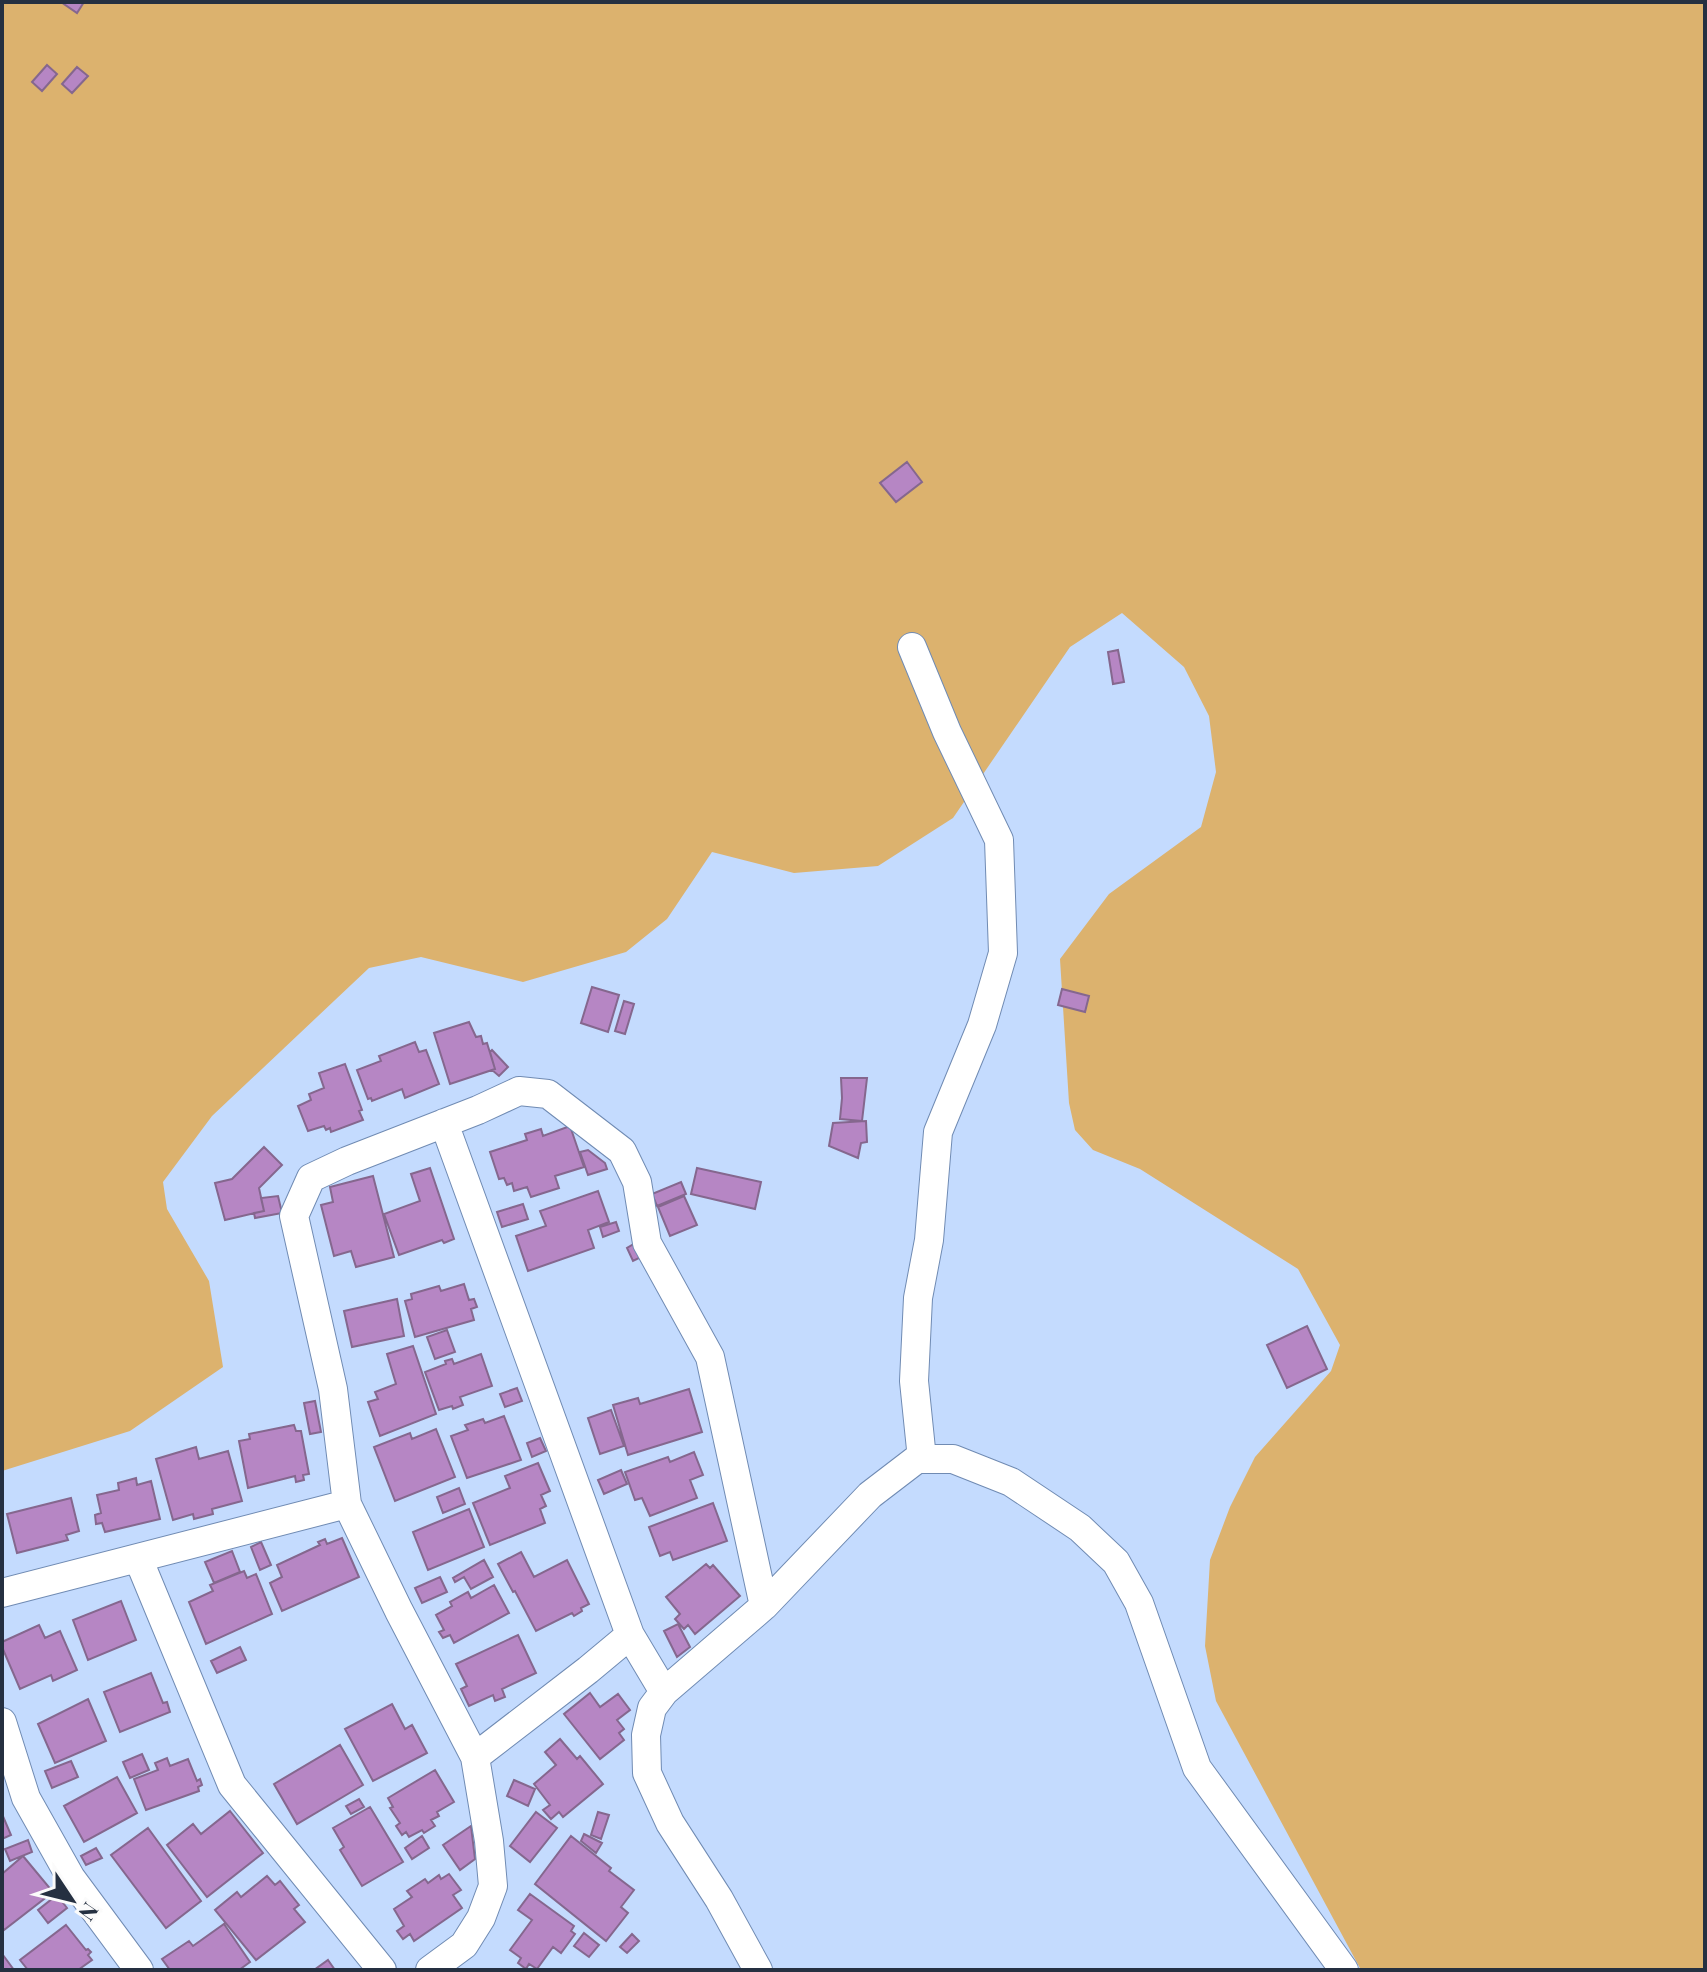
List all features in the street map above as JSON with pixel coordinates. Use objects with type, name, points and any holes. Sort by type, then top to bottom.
[{"type":"street","points":[[912,647],[947,732],[999,840],[1003,953],[982,1025],[938,1132],[929,1240],[918,1298],[914,1381],[922,1459]]},
{"type":"street","points":[[430,1970],[464,1945],[481,1918],[493,1886],[489,1841],[475,1757],[347,1504],[333,1389],[294,1216],[311,1178],[519,1091],[548,1094],[622,1151],[637,1182],[647,1243],[710,1357],[764,1606]]},
{"type":"street","points":[[444,1123],[630,1635],[664,1692]]},
{"type":"street","points":[[758,1970],[719,1899],[670,1823],[647,1773],[646,1735],[652,1708],[664,1692],[764,1606],[870,1495],[917,1459],[953,1459],[1011,1482],[1080,1528],[1116,1562],[1139,1603],[1197,1768],[1344,1970]]},
{"type":"street","points":[[2,1593],[347,1504]]},
{"type":"street","points":[[138,1558],[232,1785],[382,1970]]},
{"type":"street","points":[[475,1757],[630,1635]]},
{"type":"street","points":[[2,1722],[26,1798],[71,1878],[139,1970]]},
{"type":"shaded area","points":[[2,2],[1705,2],[1705,1970],[1361,1970],[1216,1701],[1205,1646],[1210,1560],[1230,1507],[1255,1457],[1331,1371],[1340,1345],[1298,1269],[1140,1169],[1093,1150],[1075,1130],[1069,1103],[1060,959],[1109,894],[1201,827],[1216,772],[1209,716],[1184,667],[1122,613],[1070,647],[953,818],[878,866],[794,873],[712,852],[667,919],[626,952],[523,982],[421,957],[369,968],[212,1116],[163,1182],[167,1209],[209,1281],[223,1367],[130,1431],[2,1471]]},
{"type":"building","points":[[61,2],[84,2],[77,13]]},
{"type":"building","points":[[47,65],[57,74],[42,91],[32,82]]},
{"type":"building","points":[[77,67],[88,76],[72,93],[62,84]]},
{"type":"building","points":[[907,462],[922,482],[896,502],[880,483]]},
{"type":"building","points":[[1118,650],[1124,682],[1113,684],[1108,652]]},
{"type":"building","points":[[592,987],[619,995],[608,1032],[581,1023]]},
{"type":"building","points":[[1062,989],[1089,996],[1085,1012],[1058,1005]]},
{"type":"building","points":[[624,1001],[634,1004],[625,1034],[615,1031]]},
{"type":"building","points":[[469,1022],[476,1037],[481,1036],[483,1044],[487,1043],[495,1069],[450,1084],[434,1033]]},
{"type":"building","points":[[415,1042],[419,1052],[426,1050],[439,1084],[405,1098],[402,1089],[372,1101],[368,1099],[357,1070],[381,1061],[379,1056]]},
{"type":"building","points":[[492,1050],[508,1067],[499,1076],[492,1070],[495,1069]]},
{"type":"building","points":[[345,1064],[363,1120],[331,1132],[324,1126],[308,1131],[298,1106],[311,1100],[309,1094],[324,1088],[319,1073]]},
{"type":"building","points":[[841,1078],[867,1078],[862,1121],[840,1119]]},
{"type":"building","points":[[866,1121],[867,1142],[861,1143],[858,1158],[829,1146],[833,1123]]},
{"type":"building","points":[[570,1126],[584,1167],[555,1176],[559,1188],[531,1197],[527,1187],[514,1191],[512,1183],[507,1185],[504,1178],[499,1179],[490,1152],[527,1140],[525,1134],[541,1129],[543,1136]]},
{"type":"building","points":[[264,1147],[282,1165],[259,1188],[264,1211],[225,1220],[215,1183],[232,1179]]},
{"type":"building","points":[[588,1150],[605,1163],[607,1169],[588,1175],[580,1152]]},
{"type":"building","points":[[430,1168],[454,1239],[399,1255],[384,1214],[420,1201],[411,1174]]},
{"type":"building","points":[[697,1168],[761,1182],[755,1209],[691,1194]]},
{"type":"building","points":[[373,1176],[394,1257],[356,1267],[351,1251],[334,1256],[321,1205],[333,1202],[330,1187]]},
{"type":"building","points":[[681,1182],[686,1194],[657,1206],[652,1194]]},
{"type":"building","points":[[598,1191],[609,1222],[588,1230],[594,1248],[528,1271],[516,1236],[546,1226],[540,1211]]},
{"type":"building","points":[[278,1196],[282,1213],[255,1218],[254,1213],[264,1211],[261,1198]]},
{"type":"building","points":[[684,1196],[697,1225],[670,1236],[658,1207]]},
{"type":"building","points":[[523,1204],[528,1219],[502,1227],[497,1212]]},
{"type":"building","points":[[616,1222],[619,1231],[603,1237],[600,1227]]},
{"type":"building","points":[[637,1242],[645,1255],[633,1261],[627,1248]]},
{"type":"building","points":[[464,1284],[469,1300],[474,1299],[477,1307],[471,1309],[474,1320],[415,1337],[405,1301],[412,1299],[411,1294],[439,1286],[441,1291]]},
{"type":"building","points":[[397,1299],[404,1336],[352,1347],[344,1311]]},
{"type":"building","points":[[1307,1326],[1327,1369],[1287,1388],[1267,1345]]},
{"type":"building","points":[[447,1330],[455,1352],[435,1359],[427,1337]]},
{"type":"building","points":[[413,1346],[436,1414],[380,1436],[368,1402],[378,1399],[375,1392],[396,1384],[387,1354]]},
{"type":"building","points":[[481,1354],[492,1386],[460,1397],[463,1405],[439,1410],[425,1372],[446,1364],[445,1361],[452,1359],[454,1364]]},
{"type":"building","points":[[517,1388],[522,1401],[505,1407],[500,1394]]},
{"type":"building","points":[[689,1389],[702,1432],[628,1455],[613,1405],[638,1398],[640,1404]]},
{"type":"building","points":[[315,1401],[321,1432],[310,1434],[304,1403]]},
{"type":"building","points":[[611,1410],[624,1446],[600,1454],[588,1418]]},
{"type":"building","points":[[504,1416],[521,1460],[467,1478],[451,1436],[468,1430],[465,1425],[483,1419],[485,1423]]},
{"type":"building","points":[[294,1425],[296,1431],[301,1431],[309,1474],[303,1475],[304,1480],[296,1482],[295,1476],[248,1488],[239,1441],[250,1439],[249,1434]]},
{"type":"building","points":[[436,1429],[455,1477],[395,1501],[374,1447],[410,1433],[412,1439]]},
{"type":"building","points":[[540,1438],[546,1451],[532,1457],[527,1443]]},
{"type":"building","points":[[196,1447],[199,1459],[228,1451],[242,1501],[212,1509],[213,1514],[194,1519],[193,1514],[173,1520],[156,1459]]},
{"type":"building","points":[[694,1452],[703,1475],[690,1480],[697,1498],[650,1516],[642,1498],[635,1500],[625,1472],[668,1457],[670,1462]]},
{"type":"building","points":[[538,1463],[550,1491],[541,1495],[546,1506],[540,1509],[545,1523],[490,1545],[473,1503],[510,1488],[505,1476]]},
{"type":"building","points":[[621,1470],[627,1484],[604,1494],[598,1480]]},
{"type":"building","points":[[136,1478],[137,1485],[151,1481],[160,1519],[105,1532],[102,1523],[96,1524],[95,1515],[101,1513],[97,1495],[119,1490],[118,1483]]},
{"type":"building","points":[[459,1488],[465,1504],[443,1513],[437,1497]]},
{"type":"building","points":[[71,1498],[79,1531],[66,1535],[68,1540],[17,1553],[7,1514]]},
{"type":"building","points":[[713,1503],[727,1541],[673,1560],[670,1552],[660,1556],[649,1527]]},
{"type":"building","points":[[469,1509],[484,1547],[428,1570],[413,1532]]},
{"type":"building","points":[[342,1538],[359,1577],[282,1611],[270,1583],[282,1577],[277,1565],[320,1545],[318,1542],[325,1539],[327,1544]]},
{"type":"building","points":[[261,1542],[271,1565],[260,1570],[251,1547]]},
{"type":"building","points":[[232,1551],[240,1572],[214,1583],[205,1562]]},
{"type":"building","points":[[521,1552],[534,1577],[567,1560],[589,1604],[574,1616],[572,1613],[536,1631],[498,1564]]},
{"type":"building","points":[[484,1560],[493,1577],[471,1589],[464,1577],[455,1582],[453,1578]]},
{"type":"building","points":[[706,1564],[710,1568],[713,1565],[740,1596],[695,1634],[688,1625],[684,1629],[675,1619],[680,1614],[666,1597]]},
{"type":"building","points":[[244,1571],[247,1578],[256,1574],[272,1614],[206,1644],[189,1602],[213,1591],[210,1585]]},
{"type":"building","points":[[440,1577],[447,1592],[422,1603],[415,1588]]},
{"type":"building","points":[[494,1585],[509,1613],[454,1643],[450,1635],[443,1638],[439,1632],[444,1630],[436,1615],[468,1592],[471,1598]]},
{"type":"building","points":[[121,1601],[136,1640],[88,1660],[73,1620]]},
{"type":"building","points":[[678,1624],[690,1647],[677,1657],[664,1631]]},
{"type":"building","points":[[39,1625],[45,1638],[60,1631],[77,1670],[53,1681],[51,1675],[20,1689],[2,1642]]},
{"type":"building","points":[[518,1635],[536,1673],[502,1689],[505,1697],[495,1701],[493,1695],[469,1706],[461,1689],[467,1686],[456,1664]]},
{"type":"building","points":[[240,1647],[246,1660],[217,1673],[211,1661]]},
{"type":"building","points":[[151,1673],[170,1712],[120,1732],[104,1692]]},
{"type":"building","points":[[590,1693],[600,1707],[618,1694],[630,1710],[617,1720],[624,1729],[619,1733],[624,1740],[600,1759],[564,1714]]},
{"type":"building","points":[[88,1699],[106,1741],[55,1763],[38,1724]]},
{"type":"building","points":[[392,1704],[405,1729],[412,1725],[427,1753],[373,1781],[345,1729]]},
{"type":"building","points":[[560,1739],[577,1759],[580,1756],[603,1784],[563,1817],[559,1812],[551,1819],[543,1810],[550,1805],[534,1784],[556,1765],[545,1752]]},
{"type":"building","points":[[340,1745],[363,1785],[297,1824],[274,1784]]},
{"type":"building","points":[[142,1754],[149,1770],[130,1778],[123,1762]]},
{"type":"building","points":[[167,1758],[170,1766],[188,1759],[197,1781],[200,1779],[202,1785],[198,1787],[199,1791],[146,1810],[134,1779],[158,1770],[155,1763]]},
{"type":"building","points":[[71,1761],[78,1777],[52,1788],[45,1771]]},
{"type":"building","points":[[435,1770],[454,1802],[437,1812],[439,1816],[431,1820],[435,1826],[424,1833],[422,1830],[409,1837],[406,1832],[402,1835],[396,1826],[400,1823],[390,1808],[393,1807],[388,1798]]},
{"type":"building","points":[[117,1777],[137,1813],[84,1842],[64,1806]]},
{"type":"building","points":[[514,1780],[535,1789],[528,1806],[507,1796]]},
{"type":"building","points":[[359,1799],[364,1807],[351,1814],[346,1806]]},
{"type":"building","points":[[370,1807],[403,1862],[362,1886],[340,1850],[344,1847],[333,1828]]},
{"type":"building","points":[[230,1811],[263,1853],[207,1897],[167,1845],[193,1824],[201,1834]]},
{"type":"building","points":[[536,1812],[557,1828],[530,1862],[510,1846]]},
{"type":"building","points":[[598,1812],[609,1815],[601,1839],[591,1835]]},
{"type":"building","points":[[2,1814],[11,1835],[2,1839]]},
{"type":"building","points":[[471,1826],[475,1859],[460,1870],[443,1845]]},
{"type":"building","points":[[148,1828],[201,1901],[166,1928],[111,1855]]},
{"type":"building","points":[[584,1834],[602,1843],[596,1853],[581,1841]]},
{"type":"building","points":[[422,1836],[429,1848],[412,1859],[405,1848]]},
{"type":"building","points":[[571,1836],[634,1890],[621,1907],[628,1913],[606,1941],[535,1884]]},
{"type":"building","points":[[28,1840],[32,1852],[10,1861],[5,1849]]},
{"type":"building","points":[[96,1848],[102,1858],[86,1865],[81,1856]]},
{"type":"building","points":[[23,1856],[53,1892],[4,1930],[2,1874]]},
{"type":"building","points":[[449,1874],[461,1890],[453,1895],[462,1908],[414,1941],[410,1934],[403,1939],[397,1931],[404,1926],[394,1909],[412,1897],[407,1891],[425,1879],[428,1883],[439,1875],[441,1879]]},
{"type":"building","points":[[267,1876],[275,1885],[280,1881],[299,1905],[294,1909],[305,1922],[256,1960],[215,1910],[237,1892],[241,1897]]},
{"type":"building","points":[[530,1894],[574,1926],[571,1931],[575,1934],[561,1953],[553,1947],[537,1969],[529,1964],[526,1969],[518,1963],[521,1958],[510,1950],[532,1920],[518,1910]]},
{"type":"building","points":[[57,1895],[67,1908],[48,1923],[38,1910]]},
{"type":"building","points":[[224,1924],[250,1962],[239,1970],[170,1970],[162,1959],[189,1941],[193,1946]]},
{"type":"building","points":[[66,1925],[91,1952],[88,1955],[92,1960],[78,1970],[28,1970],[20,1960]]},
{"type":"building","points":[[584,1933],[599,1945],[589,1957],[574,1946]]},
{"type":"building","points":[[632,1934],[639,1941],[627,1953],[620,1947]]},
{"type":"building","points":[[3,1955],[14,1970],[2,1970]]},
{"type":"building","points":[[328,1960],[335,1970],[314,1970]]}]
